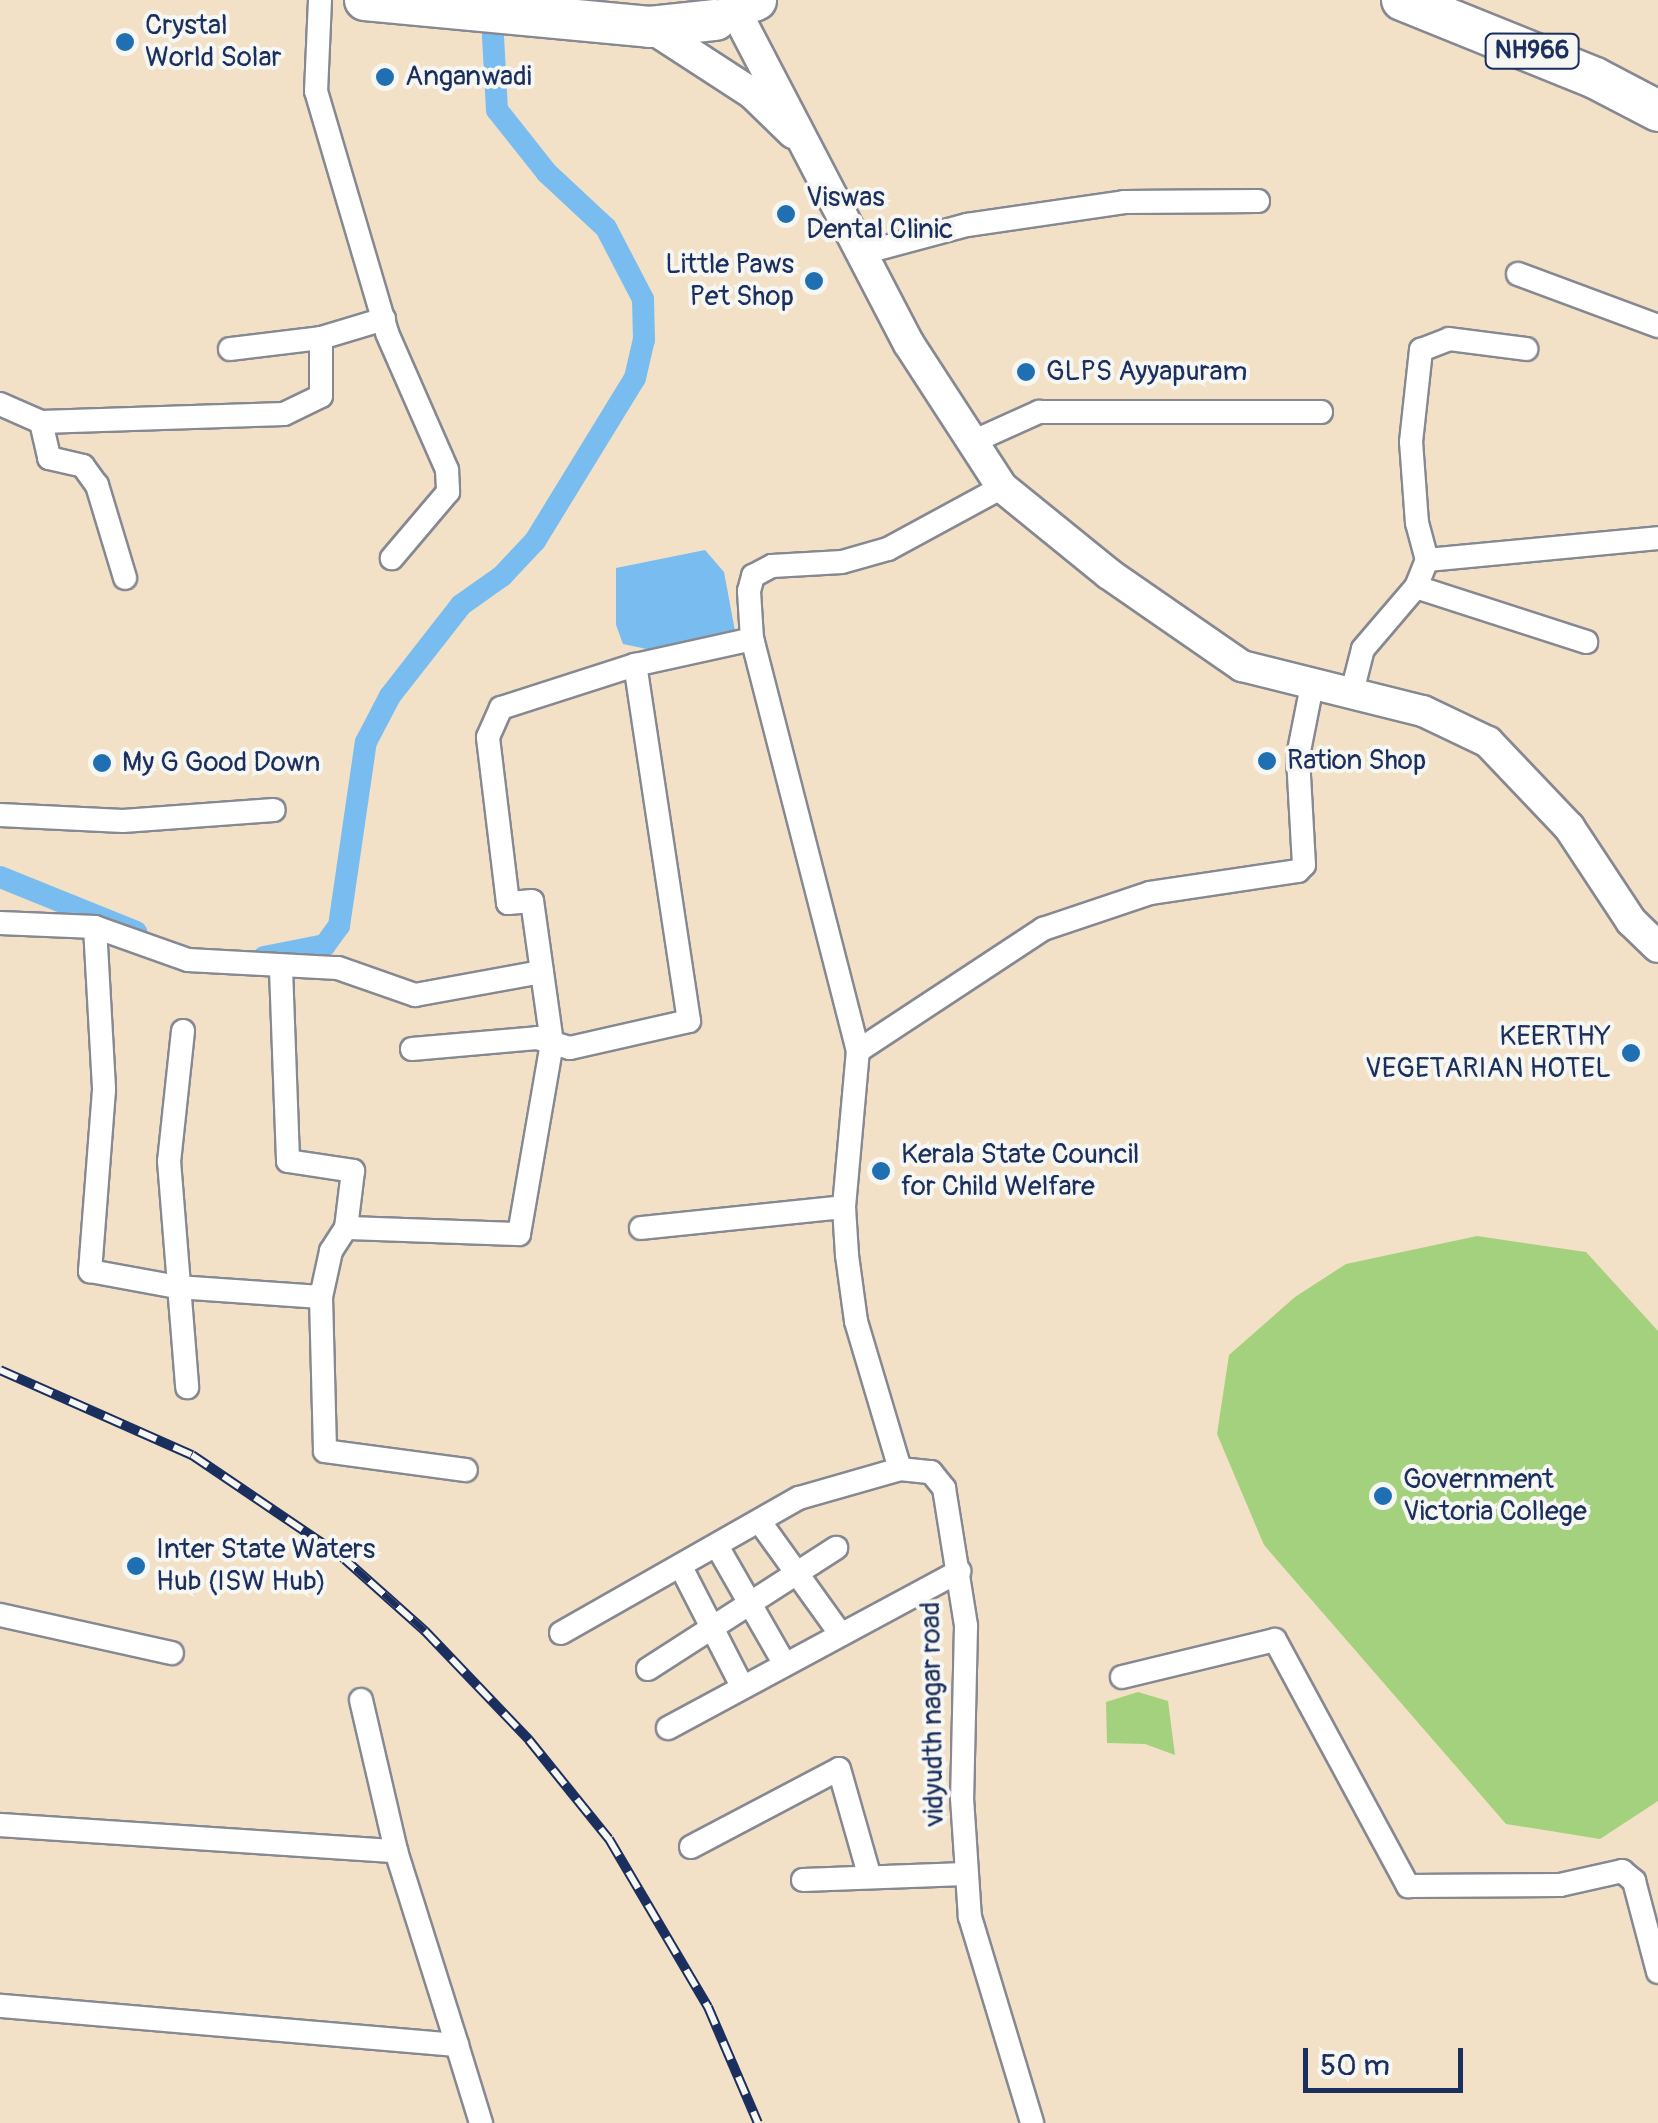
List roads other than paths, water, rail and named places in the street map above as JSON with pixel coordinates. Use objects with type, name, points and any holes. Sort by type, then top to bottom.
[{"type":"highway","points":[[365,0],[650,27],[731,6]]},
{"type":"highway","name":"NH966","points":[[1402,0],[1595,78],[1658,111]]},
{"type":"highway","name":"NH966","points":[[1465,0],[1658,85]]},
{"type":"main road","points":[[731,6],[970,443],[1002,487],[1109,574],[1242,666],[1424,711],[1488,742],[1569,826],[1632,920],[1658,948]]},
{"type":"main road","points":[[650,27],[753,94],[812,153]]},
{"type":"street","points":[[320,0],[316,91],[384,319],[447,470],[448,492],[392,558]]},
{"type":"street","points":[[863,252],[967,225],[1124,202],[1258,201]]},
{"type":"street","points":[[1518,274],[1658,326]]},
{"type":"street","points":[[230,349],[321,338],[384,319]]},
{"type":"street","points":[[0,404],[42,422],[284,414],[320,396],[321,338]]},
{"type":"street","points":[[1352,692],[1363,649],[1416,587],[1428,560],[1417,524],[1411,442],[1410,404],[1422,350],[1448,340],[1526,350]]},
{"type":"street","points":[[970,443],[1039,412],[1321,412]]},
{"type":"street","points":[[42,422],[50,458],[82,466],[97,485],[125,578]]},
{"type":"street","points":[[561,1633],[799,1498],[900,1469],[856,1321],[844,1207],[858,1051],[752,638],[753,576],[772,566],[842,562],[888,549],[1002,487]]},
{"type":"street","points":[[1428,560],[1658,538]]},
{"type":"street","points":[[1416,587],[1586,642]]},
{"type":"street","points":[[346,1228],[519,1234],[552,1043],[532,901],[508,903],[488,737],[492,720],[528,697],[635,665],[752,638]]},
{"type":"street","points":[[412,1049],[536,1038],[570,1048],[689,1021],[635,665]]},
{"type":"street","points":[[858,1051],[1043,929],[1150,894],[1298,871],[1304,865],[1298,756],[1312,685]]},
{"type":"street","points":[[0,815],[123,822],[274,810]]},
{"type":"street","points":[[0,923],[95,927],[188,960],[281,969],[338,968],[415,996],[542,972]]},
{"type":"street","points":[[95,927],[104,1090],[90,1271],[177,1287],[321,1296]]},
{"type":"street","points":[[281,969],[288,1160],[353,1172],[346,1228],[331,1251],[321,1296],[325,1451],[466,1470]]},
{"type":"street","points":[[182,1031],[169,1161],[187,1387]]},
{"type":"street","points":[[641,1228],[844,1207]]},
{"type":"street","name":"vidyudth nagar road","points":[[900,1469],[931,1472],[944,1488],[959,1572],[966,1657],[965,1874],[970,1918],[1032,2123]]},
{"type":"street","points":[[760,1522],[839,1632]]},
{"type":"street","points":[[718,1546],[784,1663]]},
{"type":"street","points":[[648,1670],[836,1548]]},
{"type":"street","points":[[681,1567],[742,1686]]},
{"type":"street","points":[[668,1728],[839,1632],[959,1572]]},
{"type":"street","points":[[0,1615],[172,1653]]},
{"type":"street","points":[[1122,1677],[1275,1640],[1408,1886],[1560,1885],[1622,1871],[1634,1881],[1658,1972]]},
{"type":"street","points":[[362,1700],[396,1851],[482,2123]]},
{"type":"street","points":[[691,1847],[839,1769],[869,1874]]},
{"type":"street","points":[[0,1825],[396,1851]]},
{"type":"street","points":[[803,1880],[869,1874],[965,1874]]},
{"type":"street","points":[[0,2006],[308,2038],[457,2045]]},
{"type":"water","points":[[705,550],[724,572],[735,631],[656,651],[623,644],[616,625],[616,568]]},
{"type":"waterway","points":[[264,957],[325,945],[339,926],[366,742],[390,696],[461,605],[502,576],[535,541],[635,378],[644,340],[643,299],[606,228],[547,173],[497,110],[493,35]]},
{"type":"waterway","points":[[0,877],[136,932]]},
{"type":"railway","points":[[0,1370],[192,1455],[341,1556],[425,1631],[529,1740],[609,1839],[708,2007],[758,2123]]},
{"type":"place","name":"Crystal World Solar","points":[[125,42]]},
{"type":"place","name":"Anganwadi","points":[[385,77]]},
{"type":"place","name":"Viswas Dental Clinic","points":[[786,214]]},
{"type":"place","name":"Little Paws Pet Shop","points":[[814,281]]},
{"type":"place","name":"GLPS Ayyapuram","points":[[1026,372]]},
{"type":"place","name":"Ration Shop","points":[[1267,761]]},
{"type":"place","name":"My G Good Down","points":[[102,763]]},
{"type":"place","name":"KEERTHY VEGETARIAN HOTEL","points":[[1631,1053]]},
{"type":"place","name":"Kerala State Council for Child Welfare","points":[[881,1171]]},
{"type":"place","name":"Government Victoria College","points":[[1383,1496]]},
{"type":"place","name":"Inter State Waters Hub (ISW Hub)","points":[[136,1566]]}]
